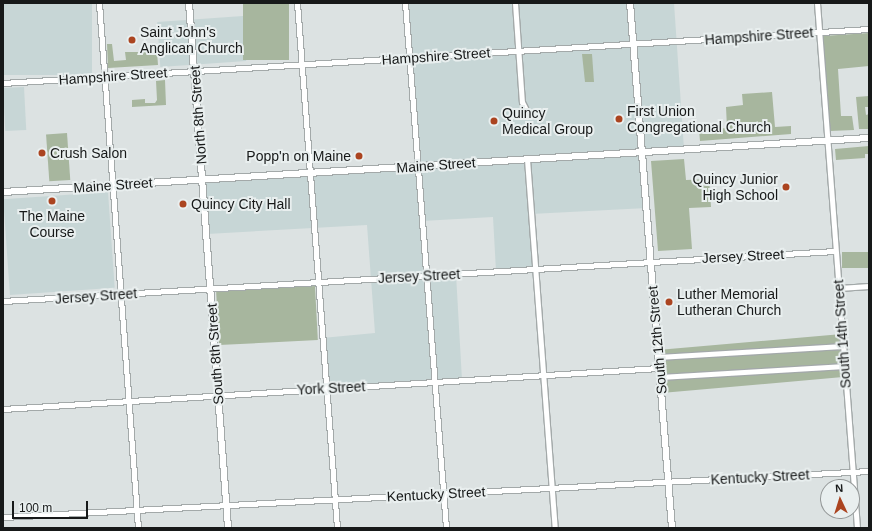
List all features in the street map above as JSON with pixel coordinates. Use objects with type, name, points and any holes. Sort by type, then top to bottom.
[{"type":"street","points":[[99,3],[138,528]]},
{"type":"street","name":"North 8th Street","points":[[189,3],[202,179]]},
{"type":"street","points":[[297,3],[337,528]]},
{"type":"street","points":[[405,3],[446,528]]},
{"type":"street","points":[[515,3],[522,102],[525,108]]},
{"type":"street","name":"South 12th Street","points":[[630,3],[672,528]]},
{"type":"street","name":"South 14th Street","points":[[817,3],[858,528]]},
{"type":"street","name":"Hampshire Street","points":[[3,83],[869,29]]},
{"type":"street","name":"Maine Street","points":[[3,192],[869,138]]},
{"type":"street","points":[[527,159],[555,528]]},
{"type":"street","name":"South 8th Street","points":[[202,179],[228,528]]},
{"type":"street","name":"Jersey Street","points":[[3,302],[836,251]]},
{"type":"street","points":[[839,288],[869,286]]},
{"type":"street","points":[[658,357],[843,346]]},
{"type":"street","points":[[660,377],[845,366]]},
{"type":"street","name":"York Street","points":[[3,409],[218,394],[659,368]]},
{"type":"street","name":"Kentucky Street","points":[[3,517],[869,471]]},
{"type":"shaded area","points":[[3,3],[92,3],[92,75],[3,75]]},
{"type":"shaded area","points":[[405,3],[674,3],[684,149],[642,152],[647,208],[531,214],[535,269],[496,271],[493,217],[422,221],[426,276],[456,274],[462,380],[326,388],[322,338],[375,333],[367,225],[207,234],[202,179],[418,166]]},
{"type":"shaded area","points":[[243,16],[246,61],[160,67],[157,22]]},
{"type":"shaded area","points":[[24,87],[26,130],[5,131],[3,88]]},
{"type":"shaded area","points":[[108,192],[115,288],[10,295],[3,199]]},
{"type":"green space","points":[[243,3],[289,3],[289,60],[243,60]]},
{"type":"green space","points":[[869,33],[869,66],[838,69],[841,116],[852,116],[854,130],[830,131],[823,36]]},
{"type":"green space","points":[[107,44],[112,44],[114,61],[126,60],[125,52],[157,52],[158,65],[108,68]]},
{"type":"green space","points":[[582,54],[592,54],[594,82],[585,82]]},
{"type":"green space","points":[[165,80],[166,105],[132,107],[132,100],[145,99],[145,103],[155,103],[157,100],[156,81]]},
{"type":"green space","points":[[772,92],[775,127],[791,126],[791,134],[700,141],[699,130],[727,128],[726,107],[743,105],[742,94]]},
{"type":"green space","points":[[869,96],[869,107],[865,107],[866,115],[869,114],[869,129],[859,129],[856,97]]},
{"type":"green space","points":[[67,133],[70,180],[49,181],[46,134]]},
{"type":"green space","points":[[869,146],[869,158],[868,154],[865,154],[865,158],[836,160],[835,149]]},
{"type":"green space","points":[[684,159],[686,180],[709,179],[711,207],[689,208],[692,249],[658,251],[651,161]]},
{"type":"green space","points":[[842,252],[869,252],[869,268],[842,268]]},
{"type":"green space","points":[[315,286],[318,340],[219,345],[216,291]]},
{"type":"green space","points":[[842,334],[846,377],[661,393],[658,350]]},
{"type":"place","name":"Saint John's Anglican Church","points":[[132,40]]},
{"type":"place","name":"First Union Congregational Church","points":[[619,119]]},
{"type":"place","name":"Quincy Medical Group","points":[[494,121]]},
{"type":"place","name":"Crush Salon","points":[[42,153]]},
{"type":"place","name":"Popp'n on Maine","points":[[359,156]]},
{"type":"place","name":"Quincy Junior High School","points":[[786,187]]},
{"type":"place","name":"The Maine Course","points":[[52,201]]},
{"type":"place","name":"Quincy City Hall","points":[[183,204]]},
{"type":"place","name":"Luther Memorial Lutheran Church","points":[[669,302]]}]
